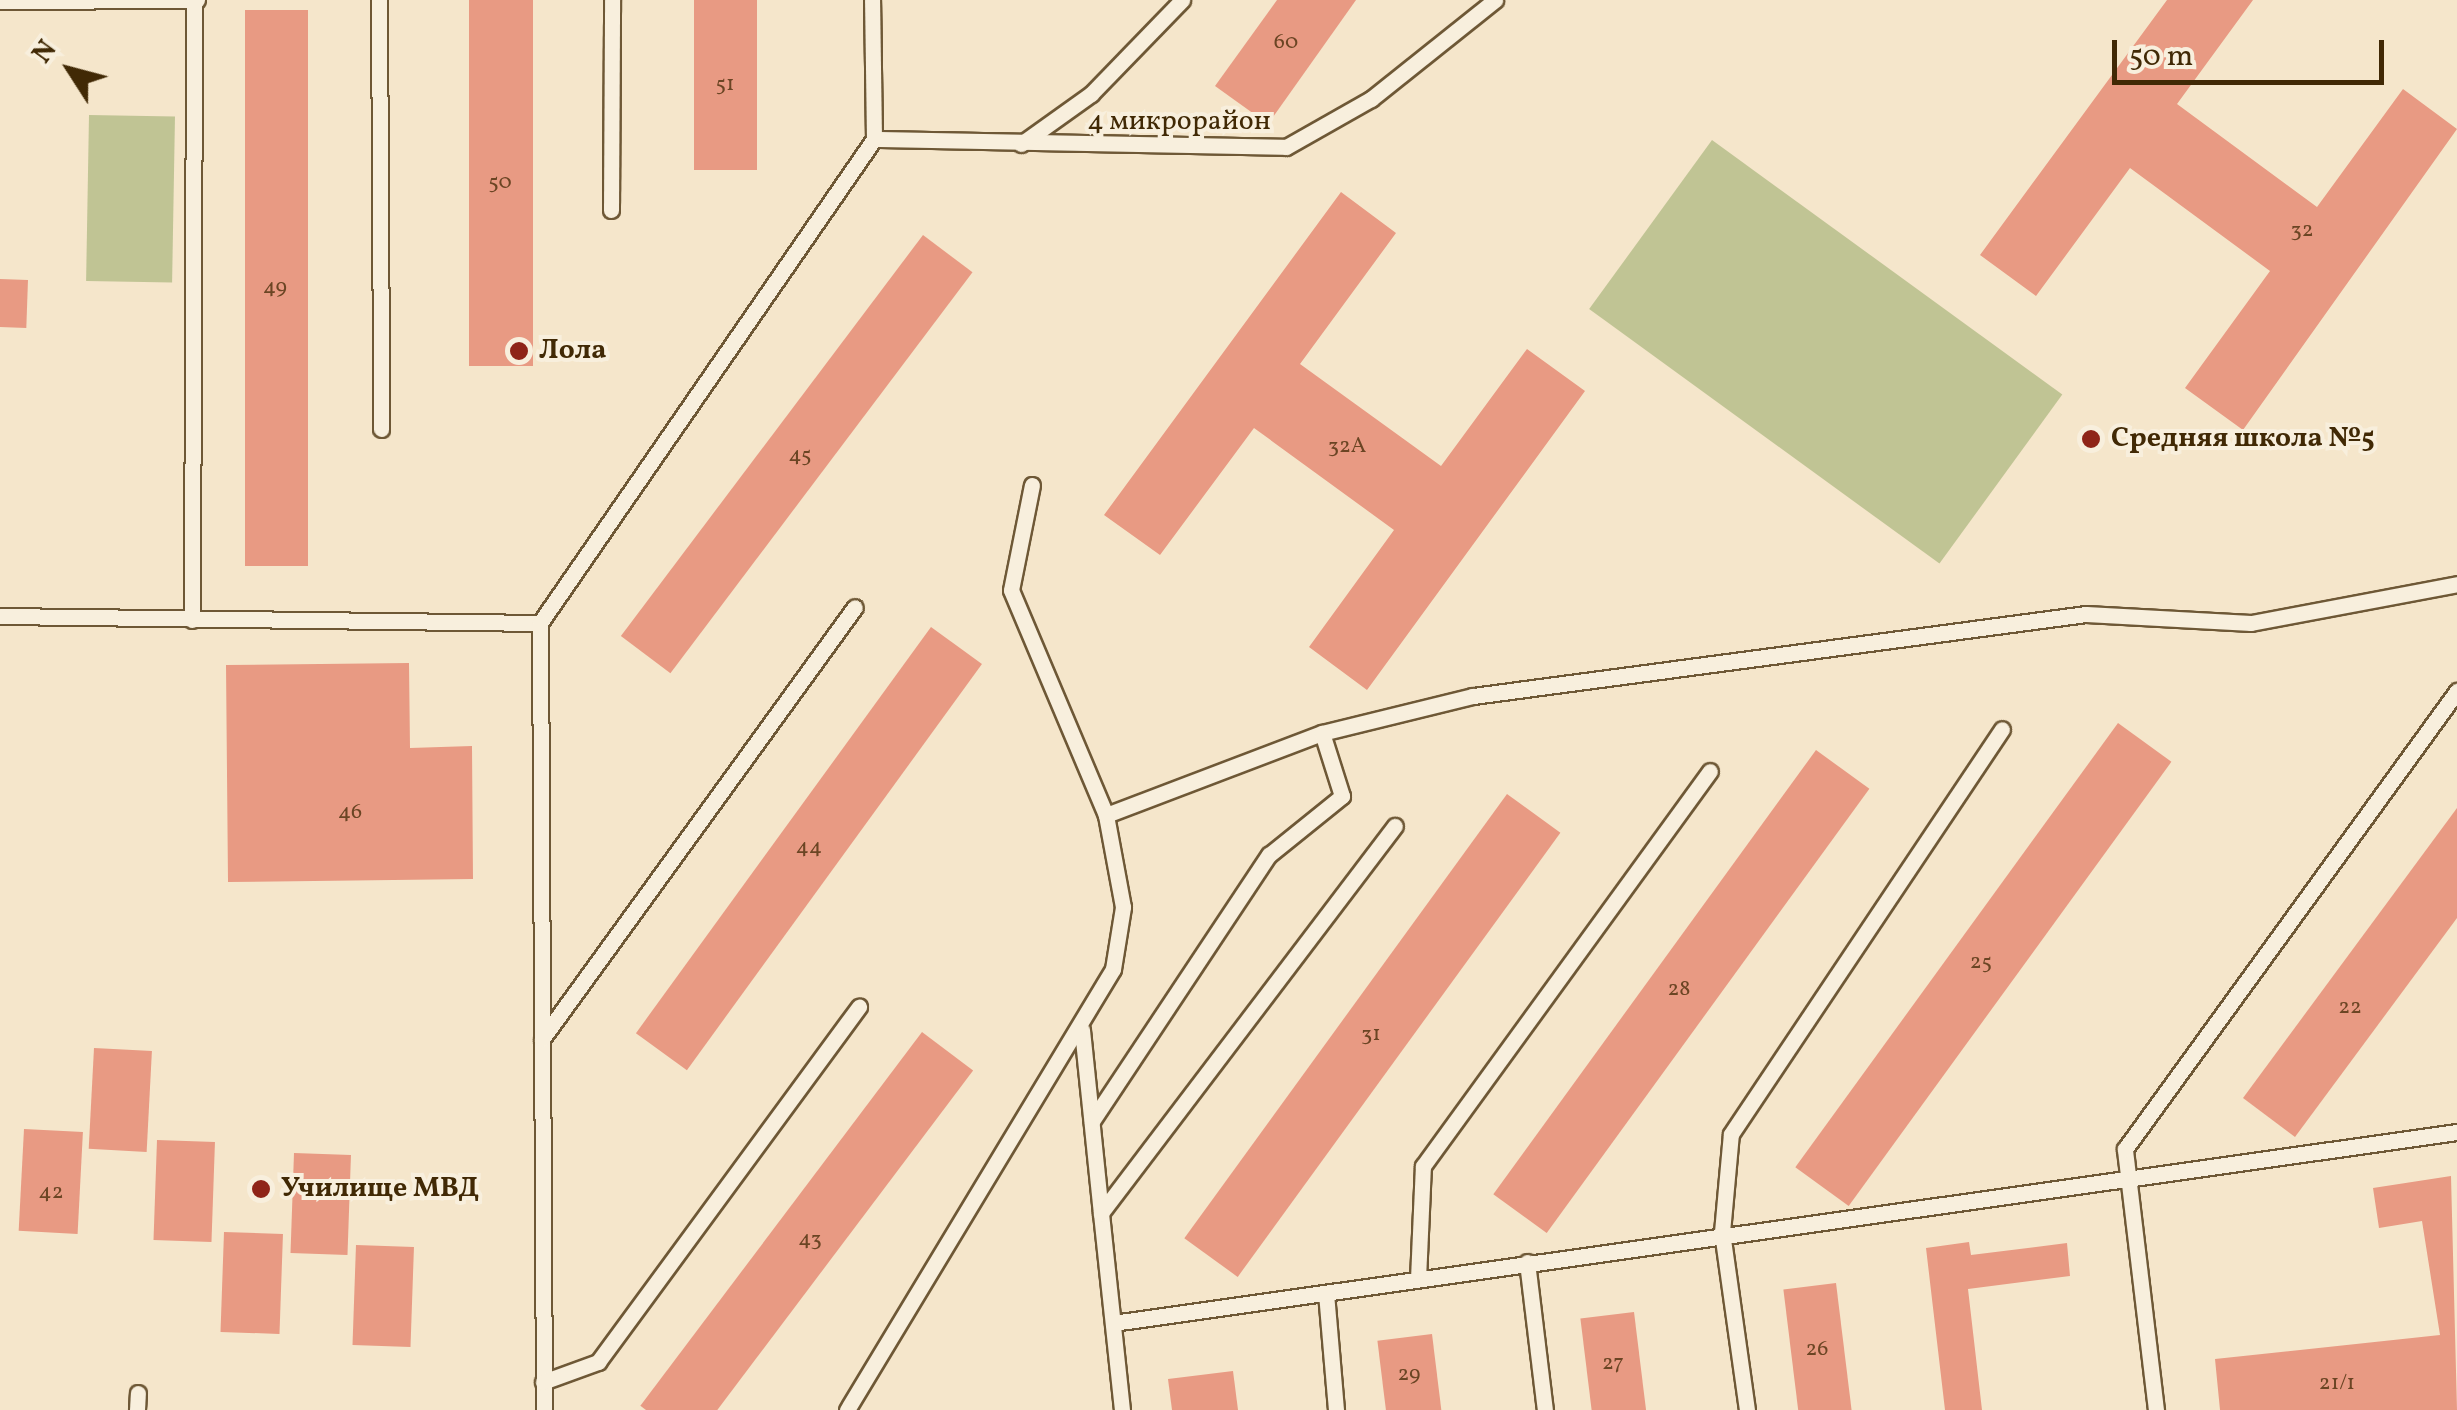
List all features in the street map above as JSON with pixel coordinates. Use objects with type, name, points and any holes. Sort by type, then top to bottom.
[{"type":"lane","points":[[378,0],[381,429]]},
{"type":"lane","points":[[611,210],[612,0]]},
{"type":"lane","points":[[544,1410],[540,624],[874,139],[872,0]]},
{"type":"lane","points":[[1021,144],[1090,94],[1182,0]]},
{"type":"lane","name":"4 микрорайон","points":[[874,139],[1286,147],[1371,99],[1495,0]]},
{"type":"lane","points":[[0,1],[195,1],[192,620]]},
{"type":"lane","points":[[848,1410],[1082,1030],[1113,969],[1123,907],[1106,815],[1011,590],[1032,485]]},
{"type":"lane","points":[[1106,815],[1322,733],[1473,696],[2086,614],[2251,623],[2457,584]]},
{"type":"lane","points":[[542,1039],[855,607]]},
{"type":"lane","points":[[0,616],[540,624]]},
{"type":"lane","points":[[2156,1410],[2125,1149],[2153,1102],[2457,690]]},
{"type":"lane","points":[[1747,1410],[1722,1232],[1731,1134],[2002,728]]},
{"type":"lane","points":[[1092,1121],[1270,855],[1342,796],[1322,733]]},
{"type":"lane","points":[[1418,1279],[1422,1166],[1710,771]]},
{"type":"lane","points":[[1101,1213],[1394,826]]},
{"type":"lane","points":[[544,1382],[598,1362],[859,1007]]},
{"type":"lane","points":[[1082,1030],[1122,1410]]},
{"type":"lane","points":[[1113,1323],[1722,1232],[2457,1132]]},
{"type":"lane","points":[[1526,1262],[1546,1410]]},
{"type":"lane","points":[[1326,1293],[1336,1410]]},
{"type":"lane","points":[[137,1410],[138,1393]]},
{"type":"green space","points":[[89,115],[175,117],[172,282],[86,281]]},
{"type":"green space","points":[[1712,140],[2062,395],[1939,564],[1589,309]]},
{"type":"building","points":[[469,0],[533,0],[533,366],[469,366]]},
{"type":"building","points":[[694,0],[757,0],[757,170],[694,170]]},
{"type":"building","points":[[1277,0],[1356,0],[1268,124],[1215,86]]},
{"type":"building","points":[[2167,0],[2253,0],[2177,104],[2317,207],[2403,89],[2457,129],[2243,430],[2185,388],[2270,271],[2130,168],[2036,296],[1980,255]]},
{"type":"building","points":[[245,10],[308,10],[308,566],[245,566]]},
{"type":"building","points":[[1341,192],[1396,233],[1300,364],[1441,466],[1527,349],[1585,391],[1367,690],[1309,647],[1394,530],[1254,428],[1160,555],[1104,515]]},
{"type":"building","points":[[923,235],[973,272],[670,673],[621,636]]},
{"type":"building","points":[[0,279],[28,280],[26,328],[0,327]]},
{"type":"building","points":[[931,627],[982,664],[687,1070],[636,1033]]},
{"type":"building","points":[[409,663],[410,748],[472,746],[473,879],[228,882],[226,665]]},
{"type":"building","points":[[2118,723],[2171,762],[1849,1206],[1795,1167]]},
{"type":"building","points":[[1816,750],[1869,789],[1547,1233],[1493,1194]]},
{"type":"building","points":[[1507,794],[1560,833],[1238,1277],[1184,1238]]},
{"type":"building","points":[[2457,808],[2457,918],[2295,1137],[2243,1098]]},
{"type":"building","points":[[922,1032],[973,1071],[717,1410],[646,1410],[640,1406]]},
{"type":"building","points":[[94,1048],[152,1051],[147,1152],[89,1149]]},
{"type":"building","points":[[24,1129],[83,1132],[78,1234],[19,1231]]},
{"type":"building","points":[[157,1140],[215,1142],[211,1242],[154,1240]]},
{"type":"building","points":[[294,1153],[351,1155],[347,1255],[291,1253]]},
{"type":"building","points":[[2451,1176],[2457,1410],[2220,1410],[2215,1359],[2440,1335],[2422,1221],[2379,1228],[2373,1188]]},
{"type":"building","points":[[224,1232],[283,1234],[279,1334],[221,1332]]},
{"type":"building","points":[[1969,1242],[1971,1255],[2067,1243],[2070,1276],[1968,1289],[1982,1410],[1945,1410],[1926,1248]]},
{"type":"building","points":[[356,1245],[414,1247],[410,1347],[353,1345]]},
{"type":"building","points":[[1836,1283],[1852,1410],[1798,1410],[1783,1289]]},
{"type":"building","points":[[1634,1312],[1646,1410],[1592,1410],[1580,1319]]},
{"type":"building","points":[[1432,1334],[1441,1410],[1386,1410],[1377,1341]]},
{"type":"building","points":[[1233,1371],[1238,1410],[1172,1410],[1168,1379]]},
{"type":"place","name":"Лола","points":[[519,351]]},
{"type":"place","name":"Средняя школа №5","points":[[2091,439]]},
{"type":"place","name":"Училище МВД","points":[[261,1189]]}]
